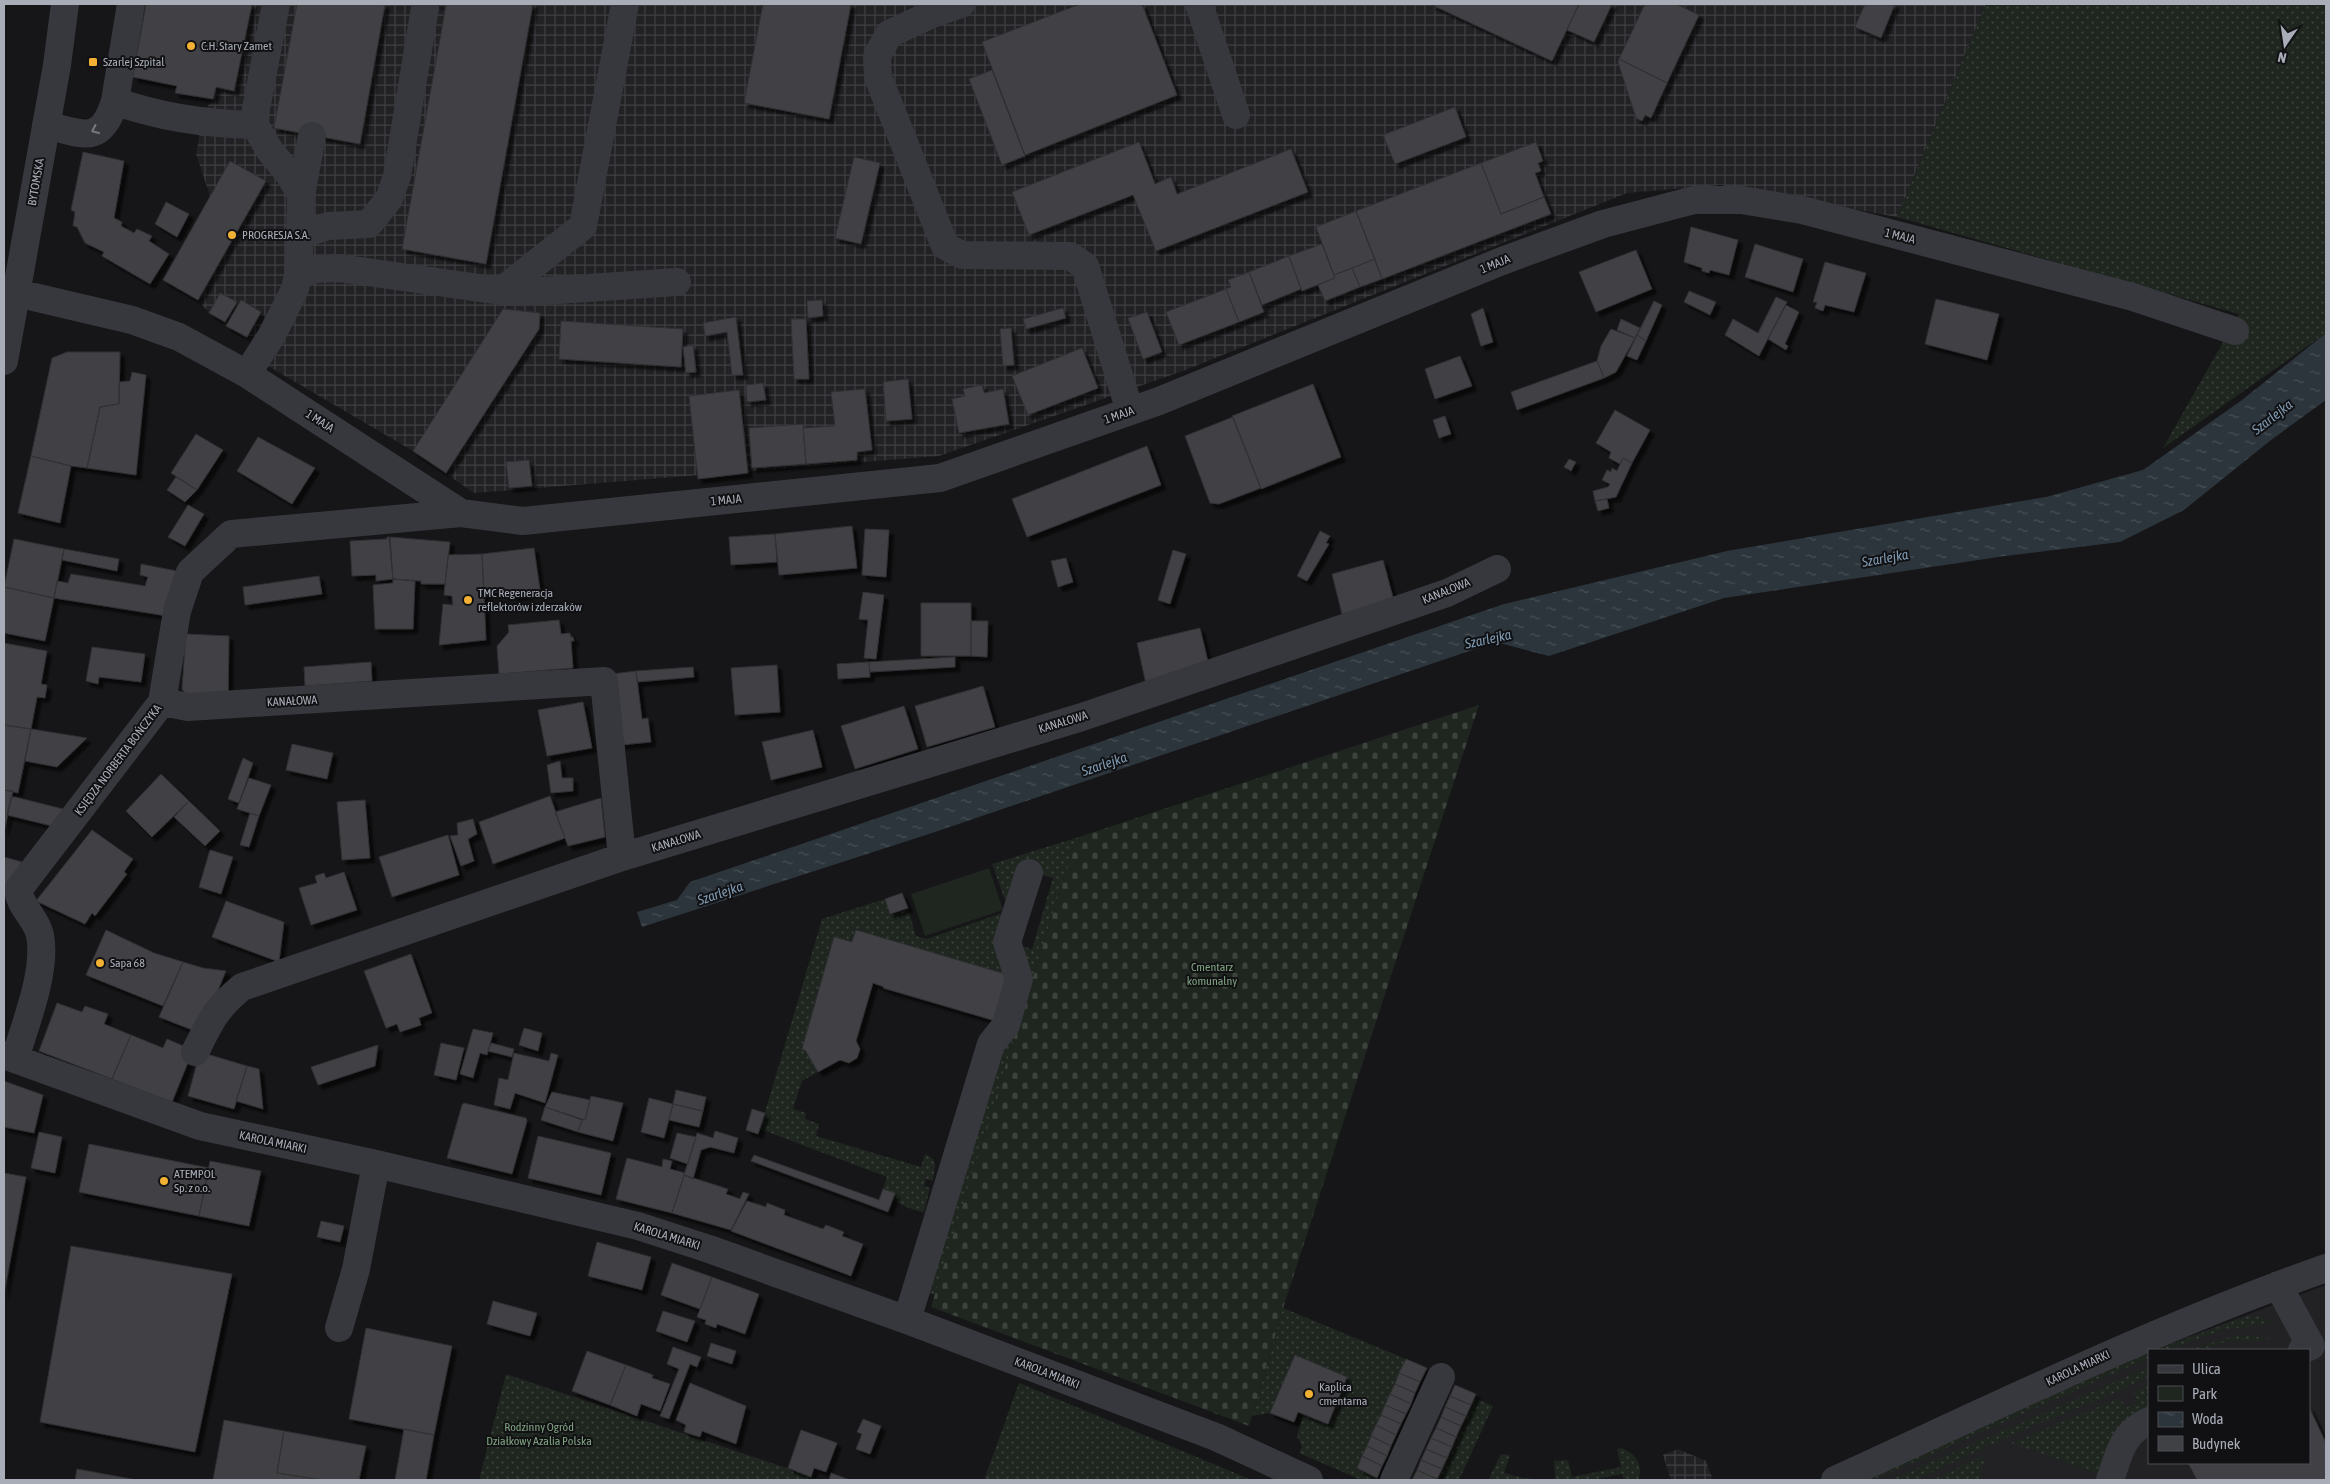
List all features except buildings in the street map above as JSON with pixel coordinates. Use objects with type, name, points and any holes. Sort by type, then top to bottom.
[{"type":"street","name":"BYTOMSKA","points":[[4,361],[10,291],[46,125],[65,4]]},
{"type":"street","points":[[46,125],[85,134],[94,133],[104,126],[110,117],[115,102],[131,4]]},
{"type":"street","points":[[276,4],[256,108],[255,125],[270,151],[289,174],[301,195]]},
{"type":"street","points":[[501,291],[584,226],[625,4]]},
{"type":"street","points":[[961,4],[889,34],[877,56],[878,77],[945,246],[962,255],[1070,256],[1085,266],[1130,411]]},
{"type":"street","points":[[1199,4],[1236,115]]},
{"type":"street","points":[[300,235],[328,226],[369,224],[389,200],[397,176],[425,8]]},
{"type":"street","points":[[115,102],[217,124],[255,125]]},
{"type":"street","points":[[247,374],[295,289],[298,275],[301,195],[312,136]]},
{"type":"street","name":"1 MAJA","points":[[10,291],[132,320],[179,337],[247,374],[461,513],[524,521],[940,478],[1130,411],[1502,261],[1603,224],[1694,200],[1741,200],[1802,210],[2133,297],[2235,331]]},
{"type":"street","points":[[298,275],[317,269],[339,268],[501,291],[528,292],[677,282]]},
{"type":"street","name":"KSIĘDZA NORBERTA BOŃCZYKA","points":[[9,1057],[33,1006],[40,960],[40,935],[32,916],[19,900],[18,890],[162,702],[178,611],[190,572],[231,534],[461,513]]},
{"type":"street","name":"KANAŁOWA","points":[[195,1052],[216,1012],[242,987],[622,857],[1082,717],[1447,593],[1497,569]]},
{"type":"street","name":"KANAŁOWA","points":[[162,702],[188,707],[604,682],[622,857]]},
{"type":"street","points":[[906,1320],[991,1044],[1006,1025],[1018,985],[1018,972],[1007,942],[1029,873]]},
{"type":"street","name":"KAROLA MIARKI","points":[[9,1057],[200,1126],[376,1164],[638,1226],[718,1252],[906,1320],[1216,1438],[1310,1480]]},
{"type":"street","points":[[339,1328],[356,1269],[376,1164]]},
{"type":"street","name":"KAROLA MIARKI","points":[[1836,1480],[2113,1352],[2278,1285],[2326,1268]]},
{"type":"street","points":[[2278,1285],[2311,1346],[2304,1349]]},
{"type":"street","points":[[1394,1480],[1441,1377]]},
{"type":"street","points":[[2110,1480],[2124,1439],[2137,1426],[2148,1421]]},
{"type":"shaded area","points":[[252,4],[1986,4],[1897,217],[1721,185],[1627,193],[1183,371],[939,456],[474,493],[413,451],[268,366],[276,355],[226,326],[225,322],[209,313],[198,300],[163,280],[210,196],[196,154],[202,121],[205,110],[213,99],[216,87],[234,91]]},
{"type":"shaded area","points":[[2326,1285],[2326,1480],[1867,1480],[2148,1352],[2148,1464],[2310,1464],[2310,1349],[2157,1349]]},
{"type":"shaded area","points":[[1678,1449],[1706,1461],[1713,1480],[1671,1480],[1663,1455]]},
{"type":"green space","points":[[1986,4],[2326,4],[2326,333],[2163,448],[2239,314],[1897,217]]},
{"type":"green space","name":"Cmentarz komunalny","points":[[1479,705],[1283,1308],[1249,1426],[931,1307],[1076,838]]},
{"type":"green space","points":[[1076,838],[935,1295],[927,1292],[1012,976],[856,930],[852,942],[834,937],[802,1049],[805,1050],[818,1072],[802,1081],[793,1109],[806,1113],[805,1119],[819,1124],[816,1136],[921,1167],[925,1154],[933,1159],[935,1165],[933,1181],[926,1179],[924,1186],[930,1188],[924,1212],[912,1209],[896,1201],[883,1189],[887,1177],[760,1129],[822,919],[885,899],[890,914],[908,908],[916,936],[927,939],[1002,913],[995,938],[1032,949],[1053,878],[1017,867],[1006,903],[992,864]]},
{"type":"green space","points":[[989,868],[1003,910],[925,936],[911,894]]},
{"type":"green space","points":[[1283,1308],[1406,1359],[1357,1468],[1378,1480],[1361,1480],[1299,1453],[1302,1446],[1297,1436],[1303,1414],[1328,1424],[1347,1377],[1295,1356],[1270,1413],[1252,1416]]},
{"type":"green space","points":[[2249,1316],[2261,1317],[2273,1324],[2225,1329],[2171,1349],[2157,1349]]},
{"type":"green space","points":[[2236,1335],[2269,1338],[2258,1341],[2236,1340],[2220,1343],[2206,1349],[2193,1349]]},
{"type":"green space","points":[[2148,1352],[2148,1358],[1894,1471],[1872,1480],[1864,1480]]},
{"type":"green space","points":[[2148,1367],[2148,1377],[2023,1430],[1915,1480],[1890,1480]]},
{"type":"green space","name":"Rodzinny Ogród Działkowy Azalia Polska","points":[[506,1374],[822,1480],[479,1480]]},
{"type":"green space","points":[[1019,1383],[1252,1480],[984,1480]]},
{"type":"green space","points":[[2148,1385],[2148,1411],[2100,1474],[2011,1443],[2120,1398],[2126,1408],[2138,1402],[2133,1392]]},
{"type":"green space","points":[[1474,1398],[1493,1406],[1459,1480],[1437,1480]]},
{"type":"green space","points":[[1621,1448],[1635,1456],[1640,1469],[1638,1480],[1624,1480],[1622,1474],[1592,1480],[1548,1480],[1555,1479],[1554,1461],[1568,1460],[1572,1477],[1621,1467],[1617,1449]]},
{"type":"green space","points":[[1501,1454],[1510,1455],[1504,1473],[1542,1480],[1488,1480]]},
{"type":"green space","points":[[1987,1454],[1978,1480],[1932,1480]]},
{"type":"water","name":"Szarlejka","points":[[2326,333],[2326,400],[2271,440],[2184,510],[2120,542],[2005,556],[1724,598],[1549,656],[1496,642],[929,834],[642,927],[637,912],[677,900],[690,882],[1504,604],[1727,551],[2046,497],[2143,470],[2242,400]]},
{"type":"place","name":"C.H. Stary Zamet","points":[[191,46]]},
{"type":"place","name":"Szarlej Szpital","points":[[93,62]]},
{"type":"place","name":"PROGRESJA S.A.","points":[[232,235]]},
{"type":"place","name":"TMC Regeneracja reflektorów i zderzaków","points":[[468,600]]},
{"type":"place","name":"Sapa 68","points":[[100,963]]},
{"type":"place","name":"ATEMPOL Sp. z o.o.","points":[[164,1181]]},
{"type":"place","name":"Kaplica cmentarna","points":[[1309,1394]]}]
